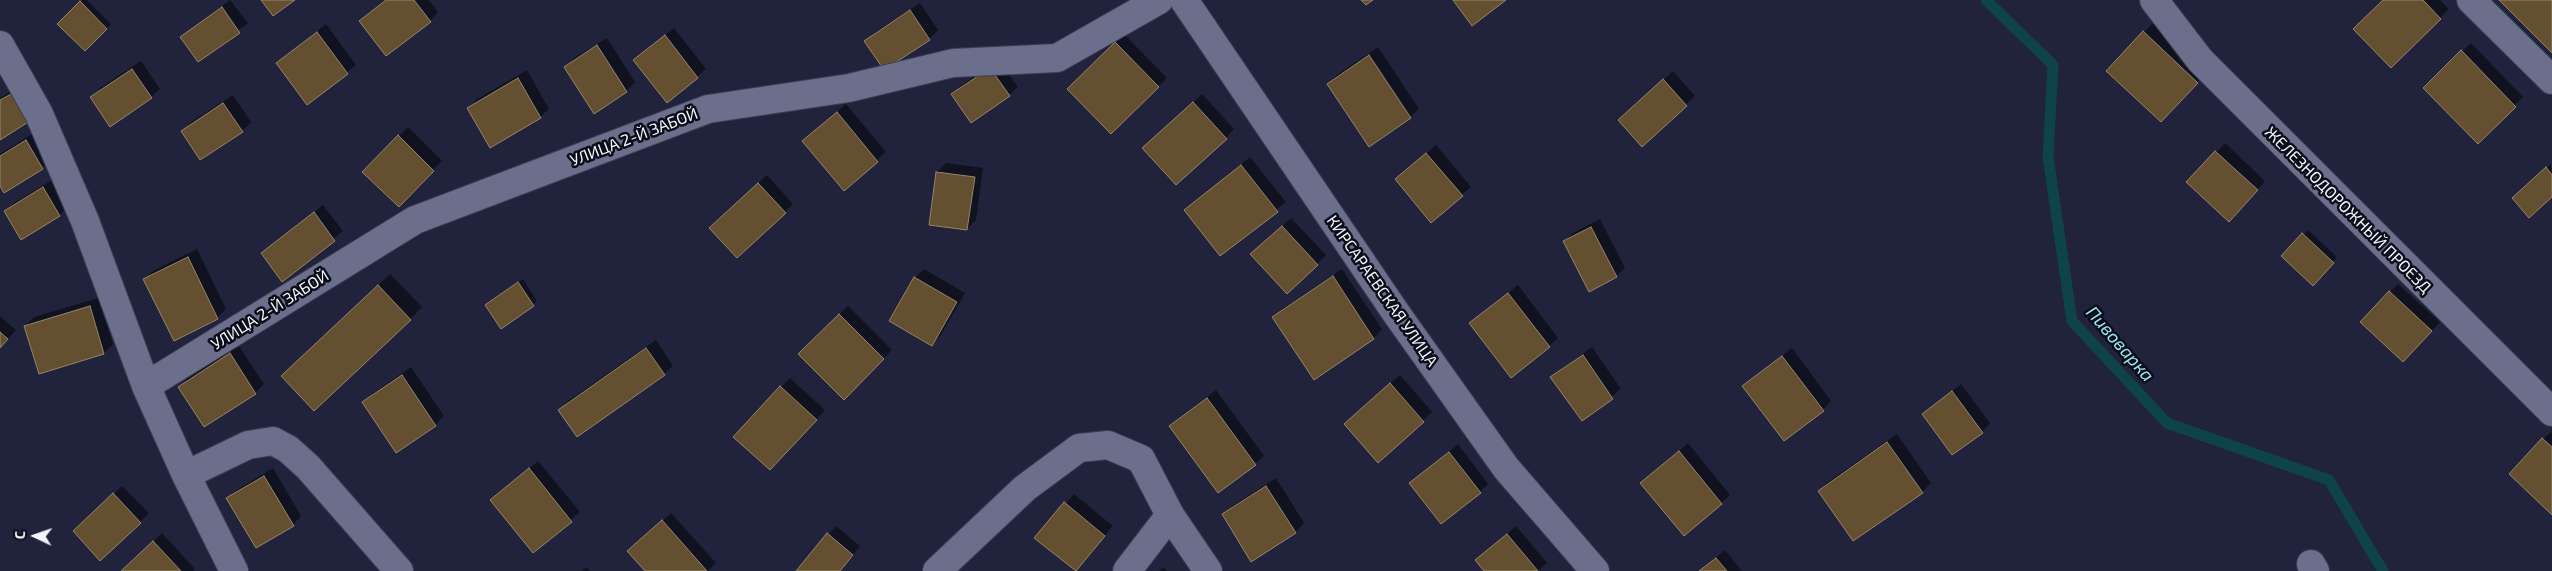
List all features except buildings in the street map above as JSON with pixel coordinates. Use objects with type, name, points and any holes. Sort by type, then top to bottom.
[{"type":"street","name":"УЛИЦА 2-Й ЗАБОЙ","points":[[146,386],[424,216],[708,109],[849,88],[953,63],[1057,58],[1159,0]]},
{"type":"street","name":"КИРСАРАЕВСКАЯ УЛИЦА","points":[[1184,0],[1396,313],[1506,468],[1594,571]]},
{"type":"street","name":"ЖЕЛЕЗНОДОРОЖНЫЙ ПРОЕЗД","points":[[2154,0],[2200,60],[2552,412]]},
{"type":"street","points":[[2471,0],[2552,80]]},
{"type":"street","points":[[0,45],[39,114],[73,194],[146,386],[186,475],[234,571]]},
{"type":"street","points":[[186,475],[248,445],[273,441],[288,449],[308,467],[399,571]]},
{"type":"street","points":[[938,571],[1025,488],[1079,448],[1108,445],[1141,459],[1170,515],[1208,571]]},
{"type":"street","points":[[1127,571],[1170,515]]},
{"type":"waterway","name":"Пивоварка","points":[[1986,0],[2053,65],[2048,157],[2072,321],[2167,423],[2329,480],[2383,571]]}]
